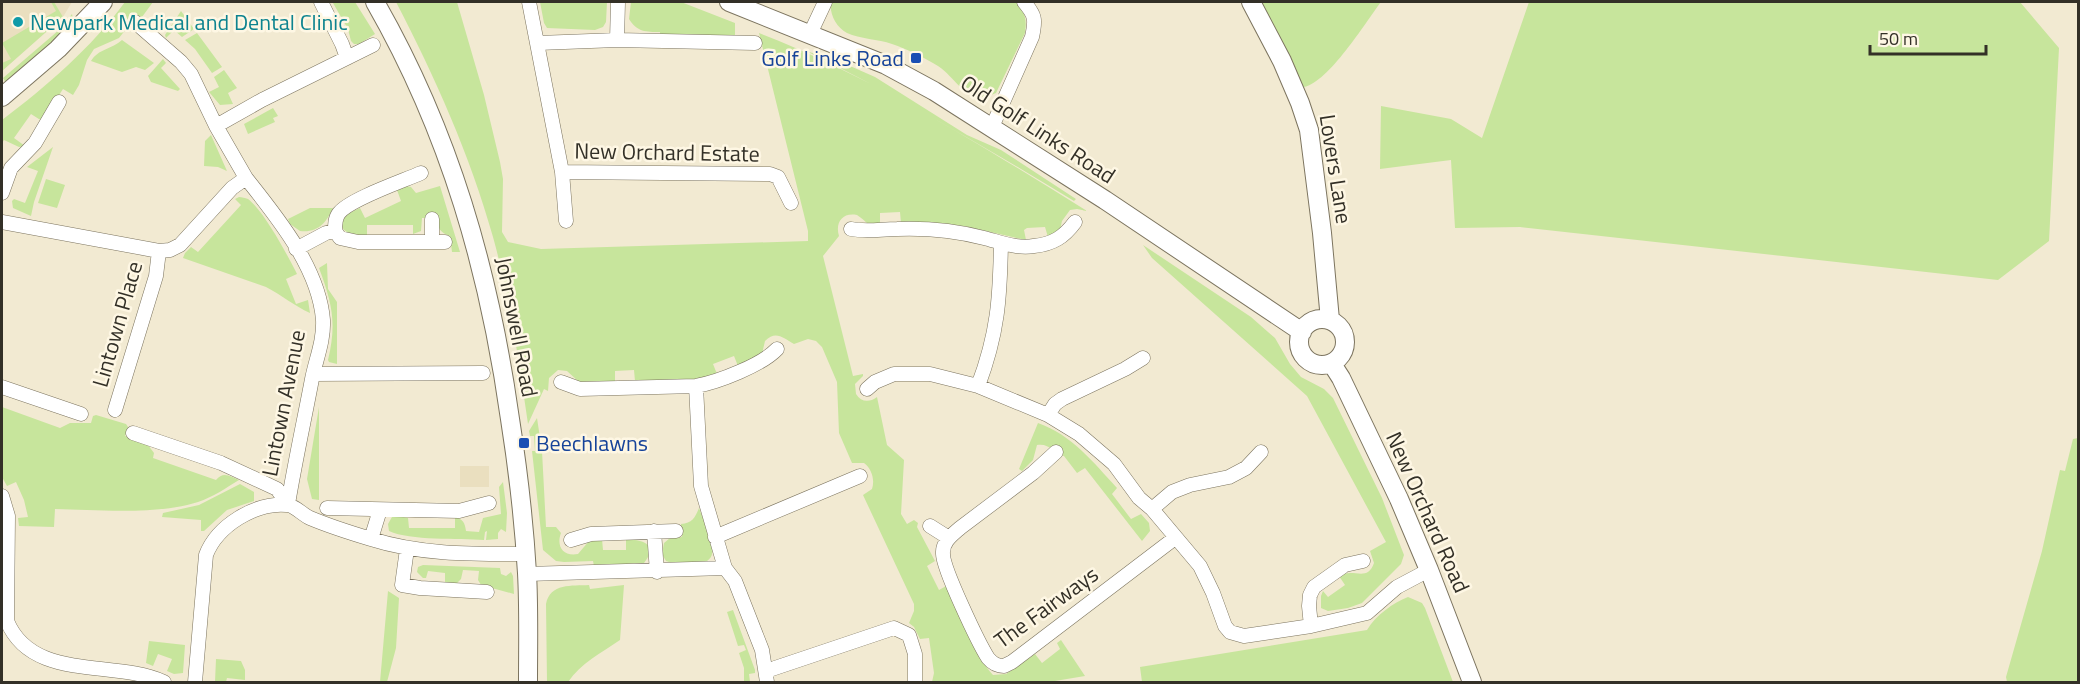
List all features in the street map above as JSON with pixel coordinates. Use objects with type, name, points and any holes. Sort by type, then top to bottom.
[{"type":"street","points":[[2,97],[58,49],[103,2]]},
{"type":"street","points":[[321,2],[347,58]]},
{"type":"street","name":"Johnswell Road","points":[[375,2],[418,87],[452,166],[490,301],[516,456],[527,574],[528,682]]},
{"type":"street","name":"New Orchard Estate","points":[[529,2],[562,172],[566,221]]},
{"type":"street","points":[[617,40],[618,2]]},
{"type":"street","name":"Old Golf Links Road","points":[[729,2],[886,65],[934,91],[1302,332]]},
{"type":"street","points":[[810,34],[825,2]]},
{"type":"street","points":[[992,127],[1032,37],[1035,25],[1033,14],[1024,2]]},
{"type":"street","name":"Lovers Lane","points":[[1251,2],[1282,61],[1309,130],[1324,245],[1330,320]]},
{"type":"street","name":"Lintown Avenue","points":[[135,22],[181,62],[191,74],[216,126],[246,178],[280,222],[309,270],[318,296],[323,320],[322,339],[288,504]]},
{"type":"street","points":[[537,43],[617,40],[755,43]]},
{"type":"street","points":[[216,126],[262,100],[373,45]]},
{"type":"street","points":[[2,193],[11,168],[35,143],[58,102]]},
{"type":"street","name":"New Orchard Estate","points":[[562,172],[770,174],[778,177],[791,203]]},
{"type":"street","points":[[421,173],[349,204],[339,213],[334,223],[335,231],[340,238],[349,241],[438,242],[432,219]]},
{"type":"street","points":[[2,222],[159,251],[170,250],[180,244],[232,188],[246,178]]},
{"type":"street","points":[[851,229],[961,233],[1029,247],[1052,243],[1069,231],[1075,222]]},
{"type":"street","points":[[296,249],[326,233],[335,231]]},
{"type":"street","points":[[978,386],[996,332],[1000,295],[1001,243]]},
{"type":"street","name":"Lintown Place","points":[[115,410],[156,276],[159,251]]},
{"type":"street","points":[[1330,320],[1341,329],[1346,342],[1342,355],[1332,364],[1318,365],[1305,358],[1299,346],[1302,332],[1311,322],[1330,320]]},
{"type":"street","points":[[561,382],[580,389],[696,386],[707,384],[763,361],[777,349]]},
{"type":"street","points":[[1048,415],[1055,404],[1062,399],[1143,358]]},
{"type":"street","name":"New Orchard Road","points":[[1332,364],[1341,378],[1399,499],[1472,682]]},
{"type":"street","points":[[867,389],[875,382],[894,374],[917,372],[978,386],[1048,415],[1079,434],[1114,464],[1139,498],[1152,509],[1200,566],[1225,626],[1230,632],[1244,636],[1311,626],[1367,612],[1397,587],[1429,570]]},
{"type":"street","points":[[314,374],[483,373]]},
{"type":"street","points":[[696,386],[701,486],[725,568],[735,581],[762,650],[766,677],[894,628],[909,635],[915,654],[915,682]]},
{"type":"street","points":[[2,387],[81,414]]},
{"type":"street","points":[[133,434],[239,471],[277,489],[288,504]]},
{"type":"street","points":[[1152,509],[1172,492],[1190,485],[1229,477],[1246,468],[1261,452]]},
{"type":"street","points":[[930,526],[949,538],[1056,453]]},
{"type":"street","points":[[716,537],[860,476]]},
{"type":"street","points":[[2,496],[8,516],[4,595],[7,621],[13,635],[37,654],[74,665],[149,675],[164,682]]},
{"type":"street","points":[[327,508],[459,510],[489,503]]},
{"type":"street","name":"Lintown Avenue","points":[[195,682],[206,555],[210,544],[220,531],[235,519],[261,508],[288,504],[312,519],[407,549],[525,554]]},
{"type":"street","points":[[371,539],[380,510]]},
{"type":"street","points":[[654,531],[657,572]]},
{"type":"street","points":[[571,540],[591,534],[676,531]]},
{"type":"street","name":"The Fairways","points":[[949,538],[944,546],[943,555],[948,572],[988,658],[997,666],[1004,666],[1175,538]]},
{"type":"street","points":[[407,549],[402,585],[487,592]]},
{"type":"street","points":[[1311,626],[1309,606],[1314,586],[1345,565],[1363,561]]},
{"type":"street","points":[[527,574],[657,572],[725,568]]},
{"type":"shaded area","points":[[2,2],[72,2],[63,17],[2,71]]},
{"type":"shaded area","points":[[460,466],[489,466],[489,487],[460,487]]},
{"type":"green space","points":[[51,2],[54,2],[63,17],[2,71],[2,63],[11,59],[2,43],[56,11]]},
{"type":"green space","points":[[125,2],[153,2],[142,17],[137,15],[119,38],[94,49],[73,95],[63,89],[42,121],[31,114],[14,138],[25,146],[19,147],[4,140],[2,143],[2,120],[68,66]]},
{"type":"green space","points":[[355,2],[375,34],[359,44],[354,44],[333,3]]},
{"type":"green space","points":[[396,2],[457,2],[484,95],[500,162],[503,179],[502,232],[508,242],[541,249],[808,241],[808,231],[759,33],[844,70],[927,114],[1087,211],[1070,210],[1062,221],[1060,230],[1048,237],[1045,227],[1027,228],[1024,230],[1026,240],[964,226],[901,223],[900,212],[880,213],[880,224],[869,223],[857,215],[847,215],[839,223],[839,236],[823,256],[853,376],[863,374],[855,384],[856,394],[865,401],[877,397],[887,445],[904,460],[901,514],[907,524],[914,520],[918,523],[917,527],[935,561],[927,566],[939,590],[948,585],[968,632],[986,666],[993,675],[1006,674],[1035,654],[1042,663],[1060,649],[1057,643],[1061,640],[1085,676],[1049,682],[932,682],[934,673],[929,638],[920,639],[914,627],[909,623],[914,604],[863,495],[872,489],[872,475],[864,463],[852,463],[839,433],[837,382],[822,347],[816,341],[808,339],[794,344],[780,336],[773,336],[765,341],[762,354],[738,366],[734,356],[713,364],[717,374],[704,379],[687,381],[635,381],[634,370],[615,371],[615,381],[579,382],[567,371],[558,370],[549,378],[548,391],[544,389],[528,424],[509,307],[484,206],[451,117]]},
{"type":"green space","points":[[540,2],[607,2],[606,22],[603,27],[595,30],[547,28]]},
{"type":"green space","points":[[631,2],[681,2],[735,23],[735,35],[660,35],[660,32],[642,30],[635,27],[629,19]]},
{"type":"green space","points":[[831,2],[1017,2],[1025,16],[1025,33],[996,93],[977,96],[964,90],[938,66],[916,54],[887,42],[847,33],[834,19]]},
{"type":"green space","points":[[1259,2],[1381,2],[1335,63],[1314,83],[1304,87],[1286,58]]},
{"type":"green space","points":[[1529,2],[2020,2],[2059,48],[2049,241],[1998,280],[1520,227],[1455,228],[1451,160],[1380,169],[1381,106],[1451,119],[1482,138]]},
{"type":"green space","points":[[181,11],[194,29],[182,37],[174,30],[166,38],[165,35]]},
{"type":"green space","points":[[72,14],[73,19],[68,29],[6,83],[3,78],[59,30]]},
{"type":"green space","points":[[197,33],[222,67],[212,73],[195,49],[185,40]]},
{"type":"green space","points":[[122,40],[154,63],[145,70],[136,67],[122,72],[91,61],[97,54]]},
{"type":"green space","points":[[806,51],[841,62],[875,77],[967,135],[1001,150],[1076,199],[1074,201],[942,123]]},
{"type":"green space","points":[[163,59],[166,63],[161,68],[180,89],[178,91],[151,82],[148,76]]},
{"type":"green space","points":[[224,70],[237,88],[228,93],[233,104],[220,105],[209,92],[219,87],[214,77]]},
{"type":"green space","points":[[273,108],[278,116],[273,118],[275,122],[248,134],[244,124]]},
{"type":"green space","points":[[211,135],[227,171],[218,167],[204,166],[205,141]]},
{"type":"green space","points":[[53,147],[31,216],[13,208],[14,199],[25,203],[38,171],[27,167]]},
{"type":"green space","points":[[46,179],[65,185],[57,208],[38,203]]},
{"type":"green space","points":[[406,186],[411,187],[416,193],[440,186],[460,252],[452,252],[450,236],[440,230],[436,218],[422,218],[421,231],[413,234],[413,225],[367,225],[367,235],[353,235],[343,229],[341,223],[346,215],[360,208],[365,218],[401,201],[397,190]]},
{"type":"green space","points":[[239,197],[248,199],[254,205],[275,234],[297,274],[286,279],[296,304],[308,300],[310,313],[266,287],[183,258],[191,247],[198,252],[241,205],[235,199]]},
{"type":"green space","points":[[310,208],[333,208],[317,229],[300,231],[290,224],[288,219]]},
{"type":"green space","points":[[1143,245],[1251,317],[1275,338],[1290,364],[1301,377],[1324,389],[1333,398],[1382,498],[1404,555],[1401,564],[1362,603],[1328,611],[1321,608],[1323,591],[1328,597],[1345,585],[1339,576],[1368,572],[1374,563],[1370,551],[1386,542],[1307,396],[1152,258]]},
{"type":"green space","points":[[327,263],[328,289],[337,302],[337,364],[328,360],[333,324],[332,313],[319,268]]},
{"type":"green space","points":[[2,407],[60,428],[70,423],[91,423],[93,416],[96,415],[126,424],[128,427],[125,436],[148,445],[154,453],[153,458],[216,480],[224,475],[239,480],[209,498],[182,506],[128,511],[55,509],[54,527],[19,526],[18,518],[28,517],[16,482],[7,486],[2,477]]},
{"type":"green space","points":[[319,407],[319,500],[312,499],[307,479]]},
{"type":"green space","points":[[537,418],[542,451],[546,527],[556,527],[561,533],[559,542],[562,550],[568,554],[578,554],[589,541],[602,539],[603,550],[626,550],[626,539],[647,544],[650,551],[644,563],[594,566],[593,561],[556,561],[543,550],[532,451],[535,451],[534,436],[530,436],[529,431]]},
{"type":"green space","points":[[1038,423],[1072,442],[1090,459],[1117,488],[1112,494],[1131,519],[1141,514],[1149,523],[1150,531],[1142,541],[1085,468],[1077,473],[1064,456],[1048,447],[1037,445],[1033,460],[1022,471],[1019,469]]},
{"type":"green space","points":[[2078,438],[2078,682],[2007,682],[2006,677],[2042,551],[2060,470],[2065,471],[2073,439]]},
{"type":"green space","points":[[503,482],[507,513],[506,532],[501,529],[498,539],[486,540],[487,531],[484,540],[422,538],[389,531],[388,524],[392,517],[399,516],[408,518],[409,528],[455,528],[455,517],[463,522],[466,531],[479,532],[483,518],[501,514],[499,487]]},
{"type":"green space","points":[[240,484],[254,492],[254,501],[227,510],[204,531],[201,531],[201,520],[162,517],[163,513],[199,505]]},
{"type":"green space","points":[[699,508],[712,543],[713,551],[710,558],[705,562],[694,564],[676,564],[666,561],[662,554],[664,543],[670,538],[682,537],[681,524],[693,519]]},
{"type":"green space","points":[[423,565],[500,568],[501,574],[506,576],[511,572],[514,594],[481,585],[478,580],[479,571],[463,570],[461,579],[455,585],[445,584],[445,573],[428,571],[426,578],[423,578],[417,572],[418,567]]},
{"type":"green space","points":[[589,585],[590,589],[624,585],[620,640],[585,664],[568,682],[547,682],[546,604],[548,597],[552,592],[563,587]]},
{"type":"green space","points":[[388,591],[399,598],[396,648],[387,682],[380,682]]},
{"type":"green space","points":[[1408,597],[1422,603],[1425,608],[1453,682],[1142,682],[1140,667],[1367,630],[1385,610]]},
{"type":"green space","points":[[733,610],[755,670],[755,673],[749,674],[750,682],[744,682],[744,668],[739,653],[746,650],[744,645],[738,646],[727,612]]},
{"type":"green space","points":[[149,641],[185,645],[183,673],[174,674],[167,671],[172,659],[158,654],[153,666],[146,663]]},
{"type":"green space","points":[[216,659],[241,661],[245,670],[245,680],[227,678],[226,682],[215,682]]},
{"type":"place","name":"Newpark Medical and Dental Clinic","points":[[18,22]]},
{"type":"place","name":"Golf Links Road","points":[[916,58]]},
{"type":"place","name":"Beechlawns","points":[[524,443]]}]
